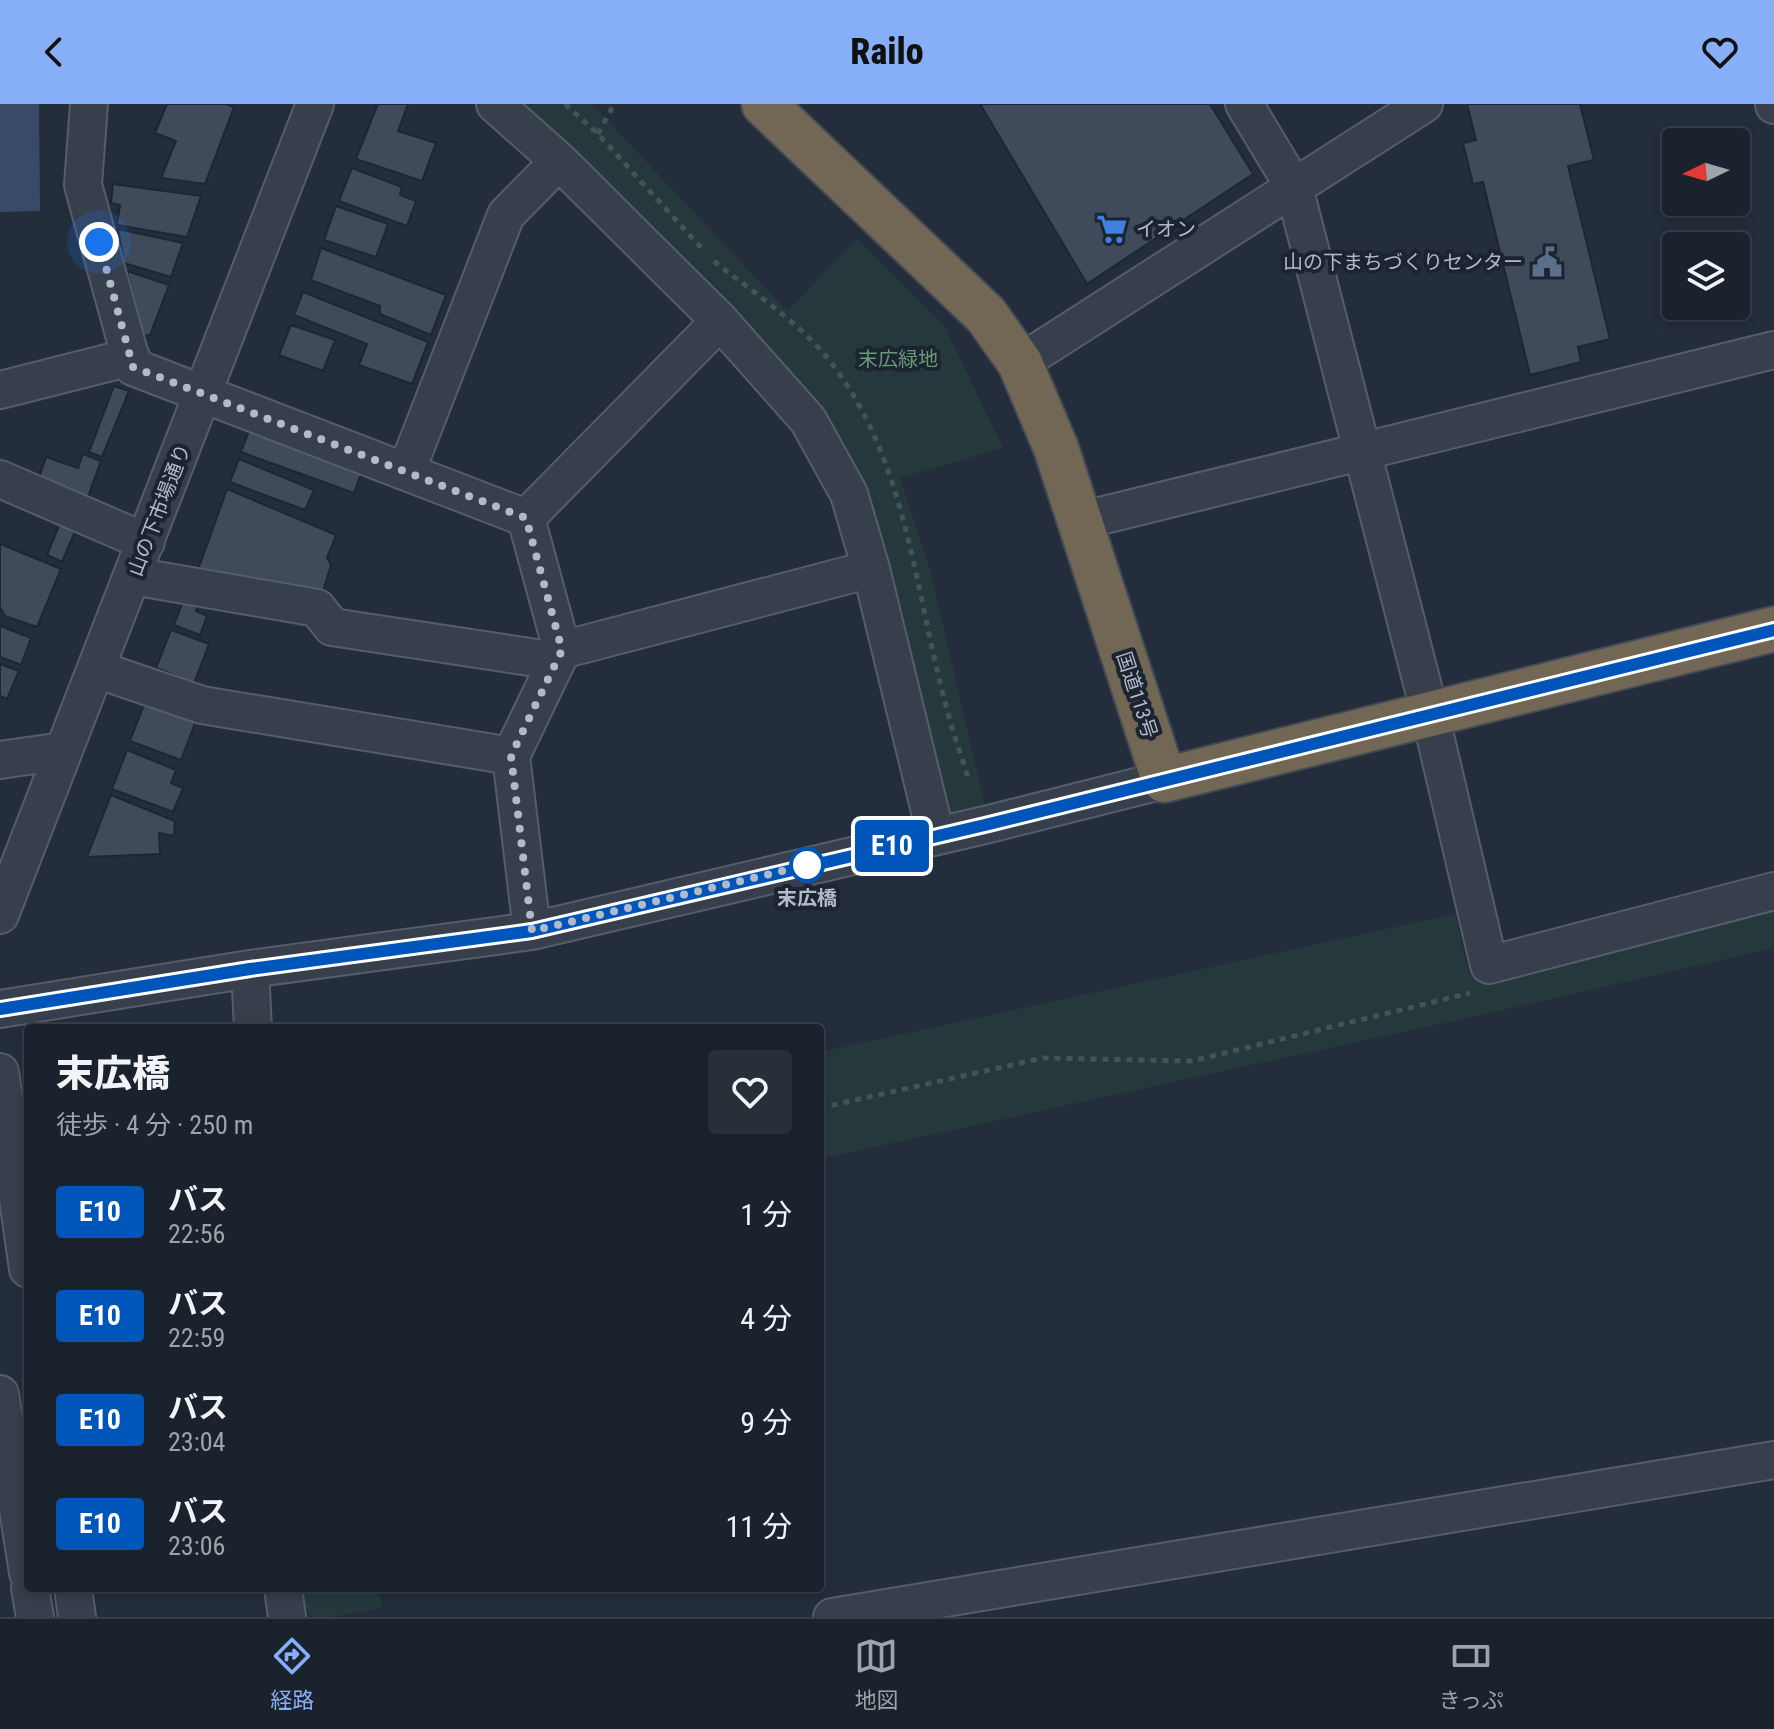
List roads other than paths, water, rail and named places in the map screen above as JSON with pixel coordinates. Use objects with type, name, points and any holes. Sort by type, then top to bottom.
[{"type":"highway","name":"国道113号","points":[[764,104],[986,315],[1020,363],[1056,448],[1164,780]]},
{"type":"highway","points":[[1164,780],[1774,629]]},
{"type":"street","points":[[89,104],[83,185],[133,367],[526,518]]},
{"type":"street","name":"山の下市場通り","points":[[0,915],[315,104]]},
{"type":"street","points":[[495,104],[559,161],[720,321],[808,420],[849,494],[871,569],[936,836]]},
{"type":"street","points":[[1244,104],[1294,187],[1430,714],[1489,965],[1774,891]]},
{"type":"street","points":[[1020,363],[1424,104]]},
{"type":"street","points":[[406,472],[506,215],[559,161]]},
{"type":"street","points":[[526,518],[720,321]]},
{"type":"street","points":[[1080,521],[1774,350]]},
{"type":"street","points":[[0,390],[131,357]]},
{"type":"street","points":[[0,479],[146,542]]},
{"type":"street","points":[[526,518],[559,655],[511,756],[532,931]]},
{"type":"street","points":[[133,576],[317,608],[332,627],[559,655],[871,569]]},
{"type":"street","points":[[96,669],[202,705],[511,756]]},
{"type":"street","points":[[0,760],[63,751]]},
{"type":"street","points":[[0,1009],[250,969],[532,931],[1164,780]]},
{"type":"street","points":[[250,969],[253,1024]]},
{"type":"street","points":[[0,1072],[24,1241]]},
{"type":"street","points":[[0,1394],[24,1547]]},
{"type":"street","points":[[832,1617],[1774,1460]]},
{"type":"street","points":[[31,1592],[35,1617]]},
{"type":"street","points":[[74,1592],[77,1617]]},
{"type":"street","points":[[284,1592],[287,1617]]},
{"type":"water","points":[[0,104],[39,104],[40,211],[0,212]]},
{"type":"place","name":"イオン","points":[[1112,229]]},
{"type":"place","name":"山の下まちづくりセンター","points":[[1547,262]]},
{"type":"place","name":"末広橋","points":[[807,865]]},
{"type":"park label","name":"末広緑地","points":[[898,359]]}]
